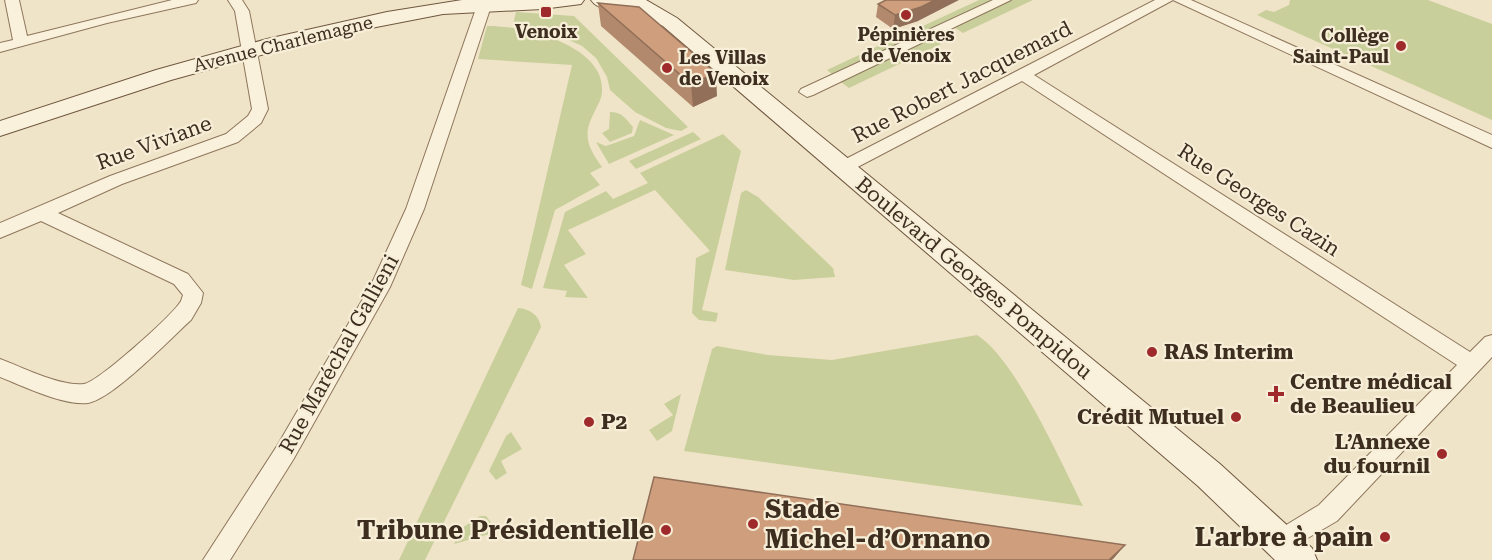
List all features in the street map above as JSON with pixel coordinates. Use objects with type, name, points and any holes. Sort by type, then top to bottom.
[{"type":"street","points":[[12,0],[21,41]]},
{"type":"street","points":[[0,48],[191,0]]},
{"type":"street","name":"Rue Viviane","points":[[0,231],[116,180],[216,145],[244,130],[255,119],[260,109],[242,11],[235,0]]},
{"type":"street","name":"Avenue Charlemagne","points":[[0,129],[147,80],[249,51],[426,11],[486,2],[549,4],[574,0]]},
{"type":"street","points":[[601,0],[614,6],[650,3]]},
{"type":"street","name":"Boulevard Georges Pompidou","points":[[666,0],[666,7],[678,19],[846,165]]},
{"type":"street","points":[[807,92],[1004,0]]},
{"type":"street","name":"Rue Robert Jacquemard","points":[[846,165],[1166,0]]},
{"type":"street","points":[[1180,0],[1492,142]]},
{"type":"street","name":"Rue Maréchal Gallieni","points":[[216,560],[285,453],[380,287],[415,209],[486,2]]},
{"type":"street","name":"Boulevard Georges Pompidou","points":[[650,3],[665,18],[1191,446],[1292,545],[1317,560]]},
{"type":"street","name":"Rue Georges Cazin","points":[[1022,74],[1472,364]]},
{"type":"street","points":[[0,368],[60,390],[87,394],[109,381],[184,314],[191,303],[193,293],[181,279],[39,212]]},
{"type":"street","points":[[1292,545],[1328,513],[1492,343]]},
{"type":"green space","points":[[979,0],[997,0],[904,43],[897,38]]},
{"type":"green space","points":[[1008,0],[1033,0],[963,33],[952,26]]},
{"type":"green space","name":"Collège Saint-Paul","points":[[1290,0],[1428,0],[1492,24],[1492,120],[1257,15],[1266,10],[1274,12],[1289,5]]},
{"type":"green space","points":[[516,12],[574,16],[688,127],[681,131],[666,128],[635,112],[610,90],[607,77],[596,58],[582,46],[558,35],[513,25]]},
{"type":"green space","points":[[487,26],[520,29],[540,34],[576,50],[590,61],[599,75],[602,91],[588,128],[590,147],[602,167],[590,173],[600,185],[555,210],[532,289],[521,285],[572,65],[478,59]]},
{"type":"green space","points":[[947,28],[955,33],[938,41],[941,44],[849,88],[838,80]]},
{"type":"green space","points":[[891,40],[899,46],[834,76],[827,70]]},
{"type":"green space","points":[[610,112],[618,113],[625,118],[633,127],[632,133],[610,142],[602,133],[609,129]]},
{"type":"green space","points":[[640,120],[674,135],[609,164],[596,142],[606,146],[634,136]]},
{"type":"green space","points":[[693,132],[701,139],[636,169],[629,161]]},
{"type":"green space","points":[[723,134],[741,151],[702,310],[718,313],[716,322],[699,320],[692,313],[696,258],[710,251],[655,190],[568,230],[586,254],[564,265],[588,298],[565,297],[567,291],[543,288],[565,212],[606,191],[613,199],[648,183],[640,173]]},
{"type":"green space","points":[[746,190],[758,197],[833,268],[835,277],[794,280],[725,270],[741,193]]},
{"type":"green space","points":[[518,308],[533,313],[541,327],[425,560],[399,560]]},
{"type":"green space","points":[[977,335],[992,347],[1022,388],[1083,506],[684,451],[712,349],[717,346],[768,355],[832,360]]},
{"type":"green space","points":[[681,394],[672,431],[657,441],[649,430],[673,415],[664,404]]},
{"type":"green space","points":[[511,432],[522,449],[501,461],[507,473],[496,480],[489,471],[506,436]]},
{"type":"green space","points":[[480,516],[486,516],[492,524],[493,533],[454,544],[462,528]]},
{"type":"building","points":[[886,0],[935,0],[895,15],[878,4]]},
{"type":"building","points":[[598,3],[639,7],[716,73],[691,84]]},
{"type":"building","name":"Stade Michel-d’Ornano","points":[[654,477],[1125,545],[1109,560],[633,560]]},
{"type":"place","name":"Venoix","points":[[546,12]]},
{"type":"place","name":"Pépinières de Venoix","points":[[906,15]]},
{"type":"place","name":"Collège Saint-Paul","points":[[1401,46]]},
{"type":"place","name":"Les Villas de Venoix","points":[[667,68]]},
{"type":"place","name":"RAS Interim","points":[[1152,352]]},
{"type":"place","name":"Centre médical de Beaulieu","points":[[1276,394]]},
{"type":"place","name":"Crédit Mutuel","points":[[1236,417]]},
{"type":"place","name":"P2","points":[[589,422]]},
{"type":"place","name":"L’Annexe du fournil","points":[[1442,454]]},
{"type":"place","name":"Stade Michel-d’Ornano","points":[[753,524]]},
{"type":"place","name":"Tribune Présidentielle","points":[[666,530]]},
{"type":"place","name":"L'arbre à pain","points":[[1385,537]]}]
